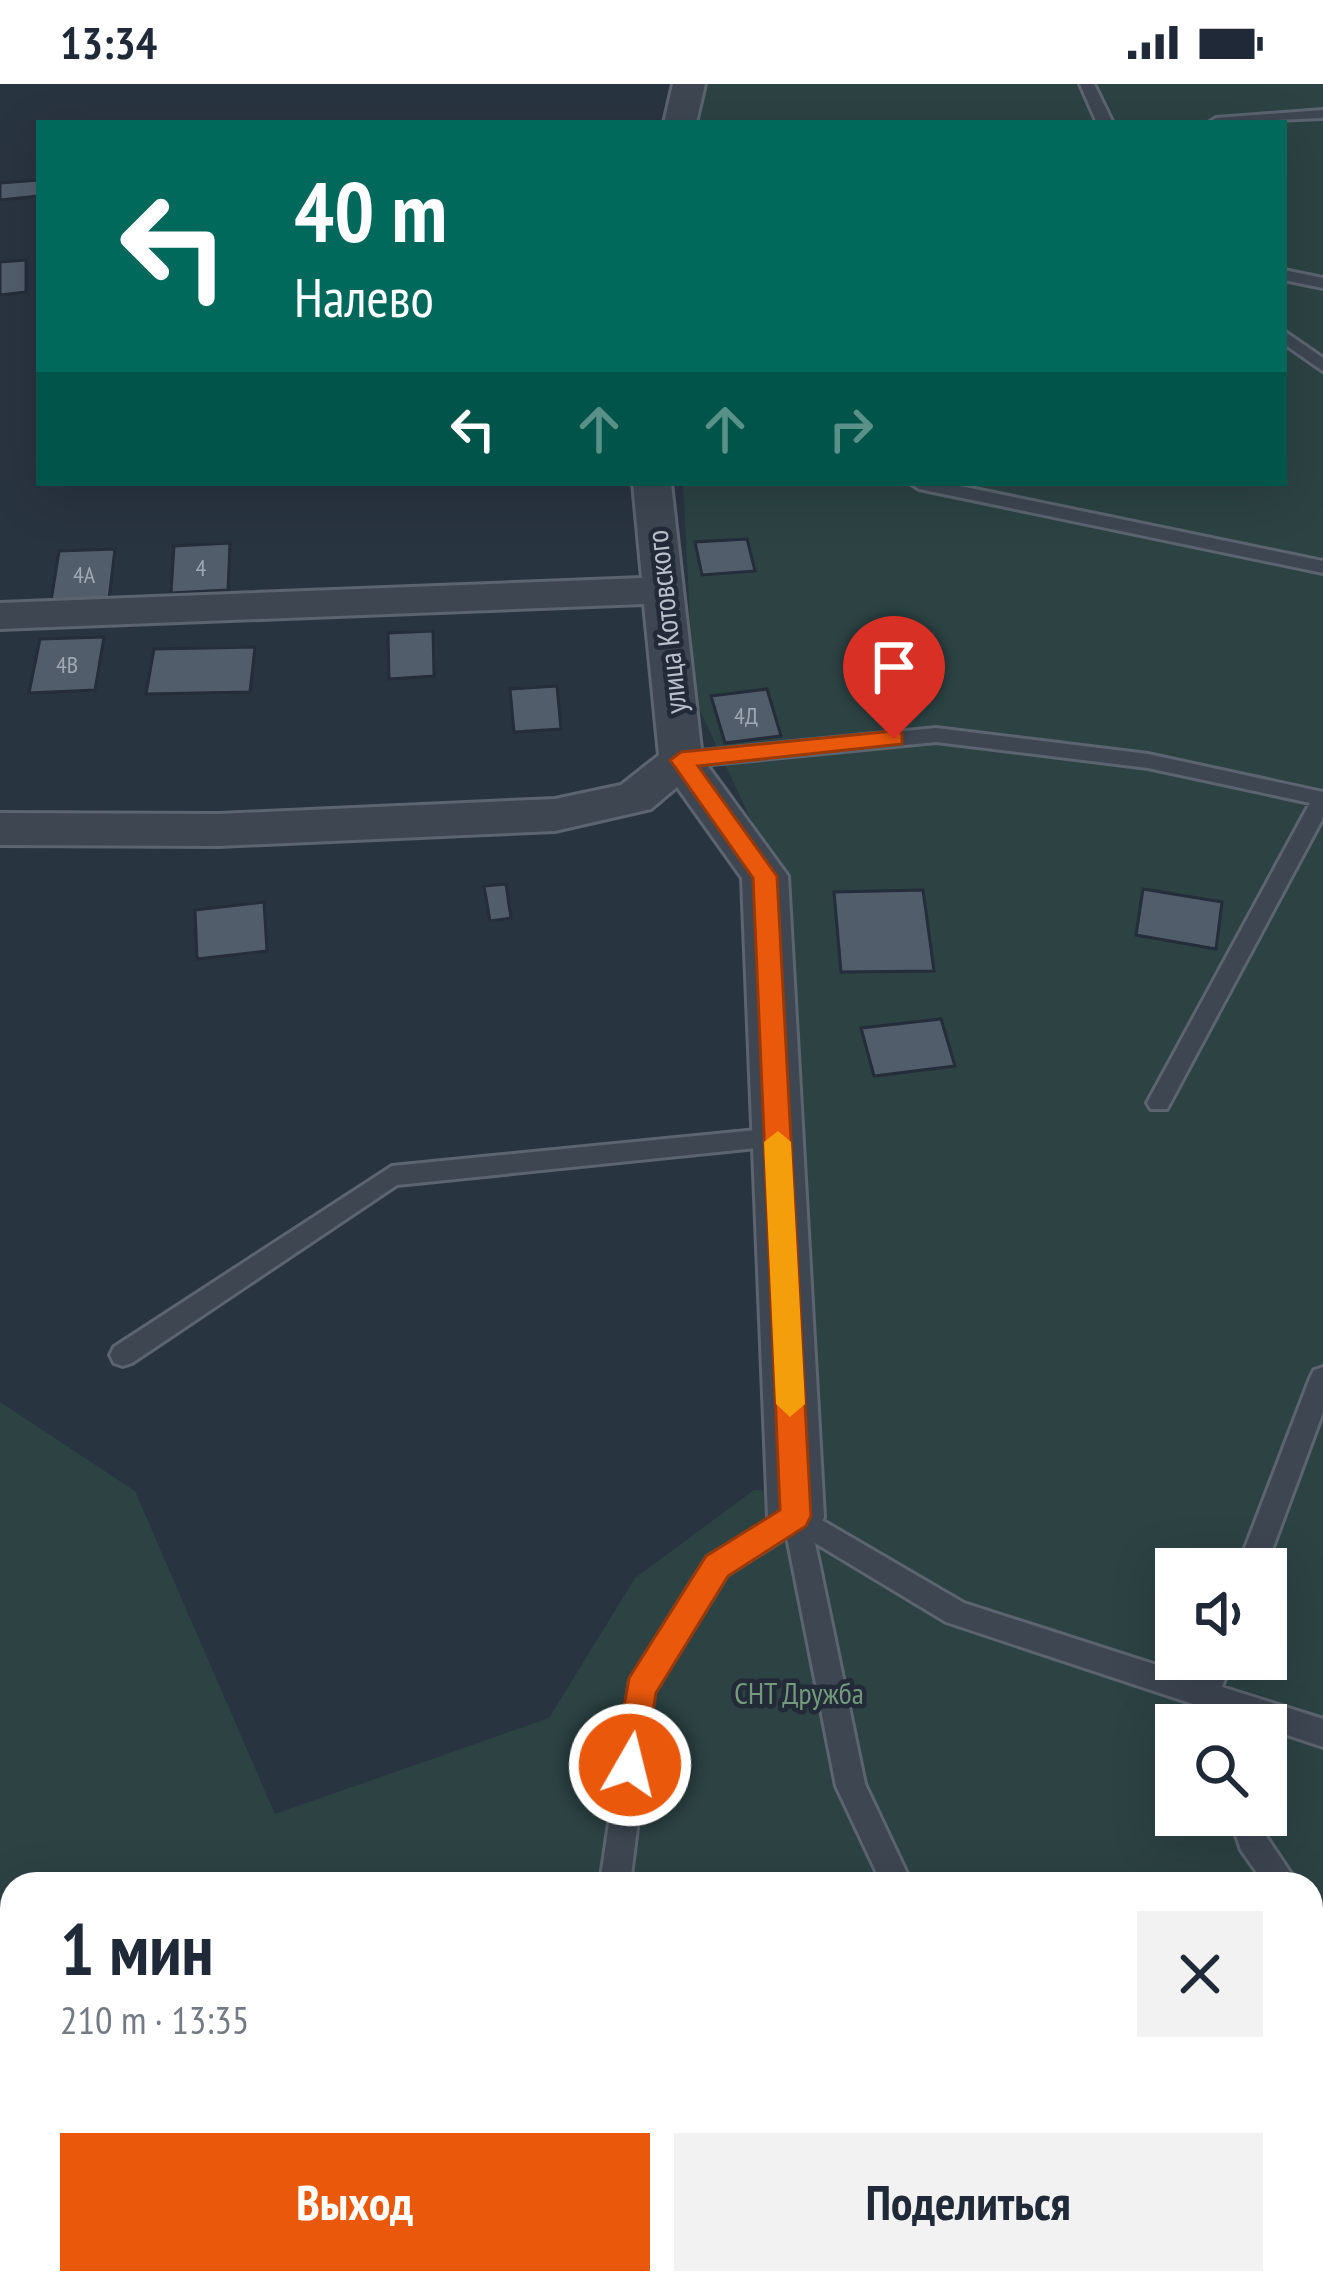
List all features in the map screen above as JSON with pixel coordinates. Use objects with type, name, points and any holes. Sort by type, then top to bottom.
[{"type":"street","points":[[681,120],[689,84]]},
{"type":"street","name":"улица Котовского","points":[[652,486],[681,760]]},
{"type":"street","points":[[0,616],[195,612],[516,592],[664,591]]},
{"type":"street","points":[[0,829],[218,830],[555,814],[635,798],[681,760],[765,876],[796,1516]]},
{"type":"lane","points":[[1088,84],[1105,120]]},
{"type":"lane","points":[[1252,120],[1323,114]]},
{"type":"lane","points":[[1287,276],[1323,283]]},
{"type":"lane","points":[[1287,338],[1323,366]]},
{"type":"lane","points":[[934,486],[1323,568]]},
{"type":"lane","points":[[681,760],[936,735],[1148,761],[1323,799],[1159,1103]]},
{"type":"lane","points":[[123,1355],[392,1176],[777,1137]]},
{"type":"lane","points":[[1259,1548],[1323,1378]]},
{"type":"lane","points":[[796,1516],[956,1613],[1323,1733]]},
{"type":"lane","points":[[617,1872],[640,1689],[717,1566],[796,1516]]},
{"type":"lane","points":[[796,1516],[851,1786],[891,1872]]},
{"type":"lane","points":[[1210,1680],[1206,1692],[1210,1704]]},
{"type":"lane","points":[[1250,1836],[1274,1872]]},
{"type":"green space","name":"СНТ Дружба","points":[[701,84],[1323,84],[1323,1872],[0,1872],[0,1402],[135,1491],[275,1814],[549,1718],[635,1578],[754,1490],[819,1491],[800,1064],[783,869],[761,841],[694,698],[683,486],[1287,486],[1287,120],[694,120]]},
{"type":"building","points":[[36,180],[36,196],[0,200],[0,183]]},
{"type":"building","points":[[26,260],[26,292],[0,295],[0,262]]},
{"type":"building","points":[[747,539],[755,571],[702,575],[695,542]]},
{"type":"building","points":[[230,543],[228,590],[171,593],[174,546]]},
{"type":"building","points":[[115,549],[109,599],[51,601],[59,551]]},
{"type":"building","points":[[433,631],[434,676],[389,679],[388,633]]},
{"type":"building","points":[[104,637],[95,690],[29,693],[40,639]]},
{"type":"building","points":[[255,647],[250,692],[146,694],[154,649]]},
{"type":"building","points":[[557,686],[561,729],[514,732],[510,689]]},
{"type":"building","points":[[767,689],[781,736],[725,743],[711,696]]},
{"type":"building","points":[[506,884],[511,918],[490,921],[484,886]]},
{"type":"building","points":[[1143,889],[1222,902],[1216,949],[1136,935]]},
{"type":"building","points":[[923,890],[934,971],[841,972],[834,892]]},
{"type":"building","points":[[264,902],[267,951],[197,959],[195,910]]},
{"type":"building","points":[[941,1019],[955,1066],[874,1076],[861,1028]]},
{"type":"slow traffic","points":[[778,1142],[790,1404]]},
{"type":"route","points":[[630,1765],[640,1689],[717,1566],[796,1516],[765,876],[681,760],[894,739]]}]
